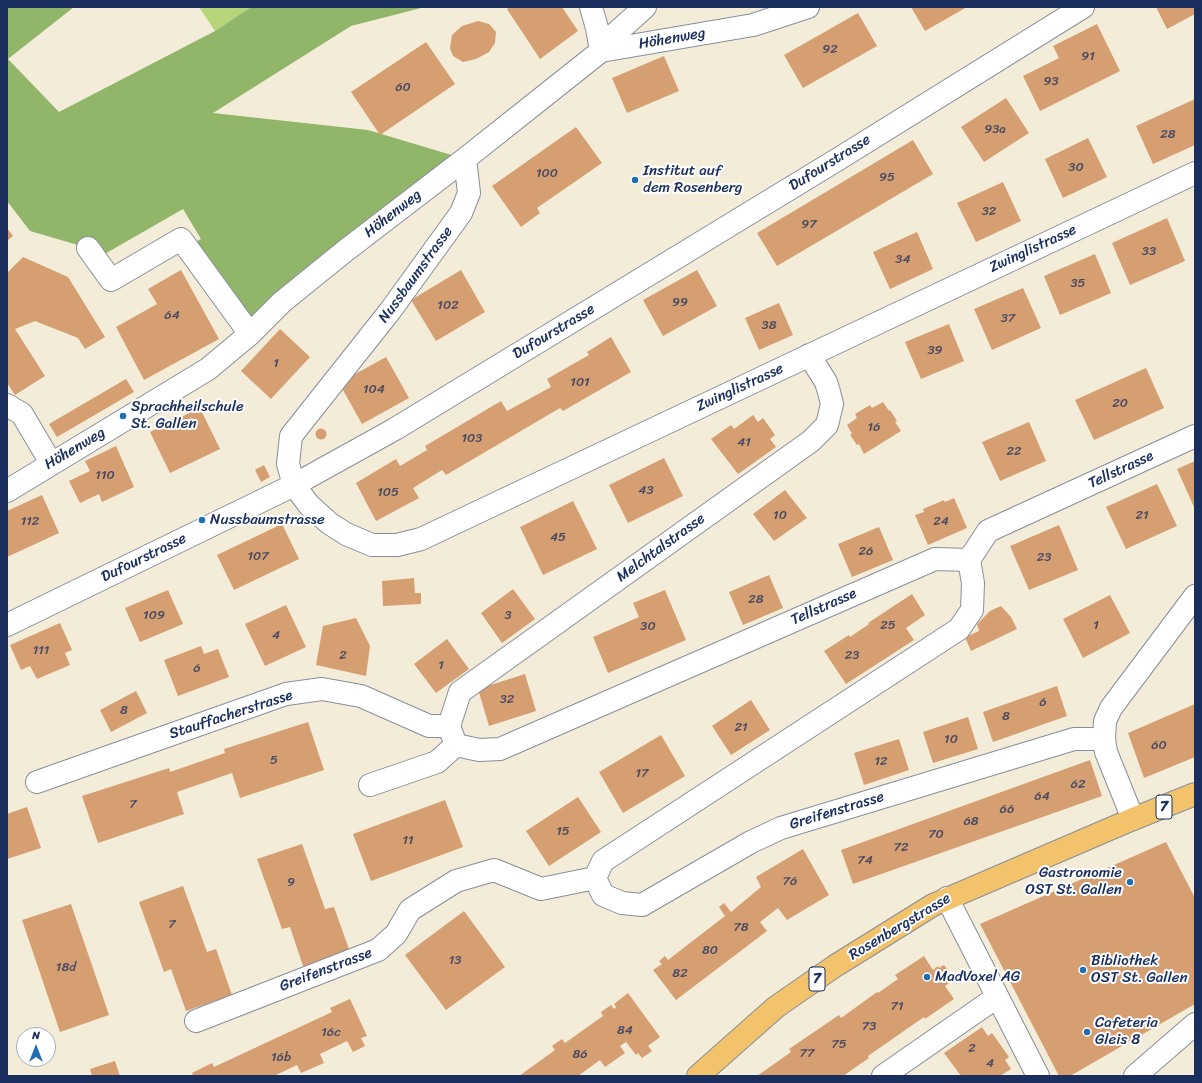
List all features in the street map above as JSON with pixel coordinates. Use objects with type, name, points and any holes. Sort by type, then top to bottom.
[{"type":"main road","name":"Rosenbergstrasse","points":[[698,1076],[776,1007],[835,966],[933,905],[1195,794]]},
{"type":"street","points":[[592,7],[601,51]]},
{"type":"street","points":[[601,51],[616,33],[645,7]]},
{"type":"street","name":"Höhenweg","points":[[7,491],[208,369],[250,334],[282,302],[601,51],[753,25],[808,7]]},
{"type":"street","name":"Dufourstrasse","points":[[7,625],[294,485],[395,429],[840,158],[1083,7]]},
{"type":"street","name":"Nussbaumstrasse","points":[[294,485],[288,464],[291,436],[390,311],[461,213],[469,193],[465,159]]},
{"type":"street","name":"Zwinglistrasse","points":[[294,485],[309,505],[329,523],[346,534],[372,545],[397,546],[421,539],[1195,173]]},
{"type":"street","points":[[88,248],[111,280],[181,239],[250,334]]},
{"type":"street","name":"Melchtalstrasse","points":[[453,735],[460,692],[811,441],[827,425],[832,404],[829,392],[826,382],[809,355]]},
{"type":"street","points":[[7,405],[22,414],[51,463]]},
{"type":"street","name":"Tellstrasse","points":[[453,735],[479,750],[500,749],[935,559],[969,560],[988,531],[1195,436]]},
{"type":"street","points":[[595,878],[603,860],[958,629],[972,610],[973,582],[969,560]]},
{"type":"street","points":[[1133,819],[1106,752],[1104,739],[1105,721],[1111,708],[1195,596]]},
{"type":"street","name":"Stauffacherstrasse","points":[[37,782],[286,694],[322,689],[361,696],[453,735]]},
{"type":"street","points":[[370,785],[437,762],[453,735]]},
{"type":"street","name":"Greifenstrasse","points":[[196,1021],[378,950],[396,934],[410,910],[456,881],[494,870],[541,889],[595,878],[603,895],[622,903],[642,905],[751,842],[781,828],[1074,739],[1104,739]]},
{"type":"street","points":[[948,898],[1038,1076]]},
{"type":"street","points":[[883,1076],[997,997]]},
{"type":"street","points":[[1134,1076],[1195,1024]]},
{"type":"green space","points":[[7,7],[74,7],[8,59],[59,112],[215,31],[251,7],[425,7],[351,26],[213,113],[368,130],[465,159],[250,334],[186,247],[201,239],[183,209],[96,259],[88,248],[30,231],[7,201]]},
{"type":"green space","points":[[199,7],[251,7],[215,31]]},
{"type":"building","points":[[510,7],[562,7],[578,31],[540,59],[507,9]]},
{"type":"building","points":[[911,7],[967,7],[925,31]]},
{"type":"building","points":[[1156,7],[1195,7],[1195,14],[1167,29]]},
{"type":"building","points":[[858,13],[877,46],[803,88],[784,55]]},
{"type":"building","points":[[478,21],[489,24],[496,32],[495,43],[489,52],[476,59],[463,62],[453,56],[450,48],[452,35],[462,26]]},
{"type":"building","points":[[1097,24],[1120,71],[1040,111],[1023,76],[1059,58],[1053,46]]},
{"type":"building","points":[[426,42],[455,84],[380,135],[351,92]]},
{"type":"building","points":[[664,56],[679,91],[627,113],[612,78]]},
{"type":"building","points":[[1006,98],[1029,133],[984,162],[961,127]]},
{"type":"building","points":[[1195,99],[1195,145],[1153,164],[1136,126]]},
{"type":"building","points":[[576,127],[602,163],[537,208],[540,213],[521,227],[492,186]]},
{"type":"building","points":[[1088,138],[1107,177],[1063,198],[1045,159]]},
{"type":"building","points":[[913,140],[933,174],[777,266],[757,233]]},
{"type":"building","points":[[1003,182],[1021,221],[976,242],[957,203]]},
{"type":"building","points":[[1167,218],[1185,261],[1130,285],[1112,243]]},
{"type":"building","points":[[7,228],[13,236],[7,241]]},
{"type":"building","points":[[917,232],[933,269],[890,289],[873,252]]},
{"type":"building","points":[[1095,254],[1111,293],[1060,315],[1044,276]]},
{"type":"building","points":[[23,257],[68,277],[105,337],[85,349],[78,338],[35,321],[15,329],[45,376],[15,395],[7,383],[7,273]]},
{"type":"building","points":[[181,270],[219,339],[144,380],[116,327],[157,304],[148,289]]},
{"type":"building","points":[[461,270],[485,312],[436,341],[411,300]]},
{"type":"building","points":[[697,270],[717,306],[663,336],[643,300]]},
{"type":"building","points":[[1023,288],[1041,328],[992,350],[974,309]]},
{"type":"building","points":[[779,303],[793,335],[759,350],[745,318]]},
{"type":"building","points":[[949,324],[964,361],[921,379],[905,342]]},
{"type":"building","points":[[280,329],[310,357],[271,399],[241,371]]},
{"type":"building","points":[[611,337],[631,372],[563,411],[560,408],[446,475],[442,470],[413,488],[419,498],[376,521],[356,483],[396,459],[400,466],[427,450],[425,446],[501,401],[507,411],[551,387],[547,379],[589,355],[587,352]]},
{"type":"building","points":[[386,357],[409,398],[362,424],[339,383]]},
{"type":"building","points":[[1146,368],[1164,408],[1094,440],[1075,400]]},
{"type":"building","points":[[126,379],[134,392],[57,437],[49,424]]},
{"type":"building","points":[[883,402],[897,421],[895,422],[901,431],[864,454],[859,444],[857,445],[850,435],[852,434],[847,425],[857,418],[855,414],[870,405],[872,408]]},
{"type":"building","points":[[200,408],[220,449],[170,473],[150,432]]},
{"type":"building","points":[[753,415],[758,422],[763,418],[775,435],[770,439],[776,447],[738,474],[711,439],[731,425],[734,429]]},
{"type":"building","points":[[1029,422],[1046,461],[1000,481],[982,442]]},
{"type":"building","points":[[319,429],[323,429],[325,430],[325,438],[319,439],[316,436],[316,432]]},
{"type":"building","points":[[116,446],[134,487],[102,502],[99,494],[80,503],[69,481],[90,471],[85,461]]},
{"type":"building","points":[[664,458],[683,496],[628,523],[609,485]]},
{"type":"building","points":[[1195,461],[1195,506],[1194,507],[1177,469]]},
{"type":"building","points":[[264,465],[270,477],[261,482],[255,470]]},
{"type":"building","points":[[1157,484],[1177,526],[1126,549],[1106,507]]},
{"type":"building","points":[[785,490],[807,518],[774,541],[753,514]]},
{"type":"building","points":[[42,495],[59,533],[7,557],[7,511]]},
{"type":"building","points":[[954,498],[967,528],[928,545],[915,515],[924,512],[923,509],[944,500],[945,502]]},
{"type":"building","points":[[573,501],[597,549],[543,575],[520,527]]},
{"type":"building","points":[[282,524],[299,559],[234,590],[217,555]]},
{"type":"building","points":[[1059,525],[1078,570],[1029,590],[1010,546]]},
{"type":"building","points":[[879,527],[893,560],[852,577],[838,544]]},
{"type":"building","points":[[769,575],[783,608],[743,625],[729,592]]},
{"type":"building","points":[[414,578],[415,593],[421,593],[421,604],[383,606],[382,581]]},
{"type":"building","points":[[513,589],[535,619],[502,643],[481,613]]},
{"type":"building","points":[[168,590],[183,624],[140,642],[125,608]]},
{"type":"building","points":[[665,590],[686,640],[608,673],[593,637],[639,617],[633,603]]},
{"type":"building","points":[[912,594],[925,615],[906,628],[914,640],[846,684],[824,651],[849,635],[850,637],[869,624],[868,623]]},
{"type":"building","points":[[1110,595],[1130,633],[1083,658],[1063,619]]},
{"type":"building","points":[[286,605],[306,647],[265,666],[245,624]]},
{"type":"building","points":[[1001,606],[1011,617],[1017,629],[971,651],[965,637],[979,631],[977,624],[990,611]]},
{"type":"building","points":[[356,618],[370,646],[366,676],[316,665],[323,626]]},
{"type":"building","points":[[60,623],[72,650],[65,653],[70,665],[37,679],[30,666],[21,670],[10,645]]},
{"type":"building","points":[[447,639],[469,669],[436,693],[414,664]]},
{"type":"building","points":[[201,646],[204,654],[218,649],[229,677],[178,696],[164,660]]},
{"type":"building","points":[[525,674],[536,711],[489,726],[478,689]]},
{"type":"building","points":[[1057,686],[1067,716],[993,742],[983,712]]},
{"type":"building","points":[[136,691],[147,713],[111,732],[100,710]]},
{"type":"building","points":[[751,700],[770,730],[731,755],[712,726]]},
{"type":"building","points":[[1195,704],[1195,757],[1144,778],[1128,733]]},
{"type":"building","points":[[968,717],[978,749],[933,763],[923,732]]},
{"type":"building","points":[[308,722],[324,770],[240,798],[232,773],[177,792],[184,814],[98,843],[82,796],[169,768],[170,772],[225,753],[224,749]]},
{"type":"building","points":[[661,735],[685,776],[623,813],[599,772]]},
{"type":"building","points":[[899,739],[909,770],[864,785],[854,753]]},
{"type":"building","points":[[1090,760],[1102,796],[853,884],[841,850]]},
{"type":"building","points":[[578,797],[601,832],[549,866],[526,831]]},
{"type":"building","points":[[445,800],[463,847],[371,881],[353,834]]},
{"type":"building","points":[[27,807],[41,848],[7,859],[7,814]]},
{"type":"building","points":[[1166,842],[1195,898],[1195,1004],[1070,1076],[1059,1076],[980,924]]},
{"type":"building","points":[[302,844],[325,909],[334,907],[350,952],[304,969],[290,927],[282,929],[257,859]]},
{"type":"building","points":[[803,849],[829,895],[787,920],[778,908],[760,922],[767,931],[676,1000],[653,970],[662,964],[659,961],[665,956],[668,960],[725,916],[719,907],[724,903],[731,912],[761,887],[756,877]]},
{"type":"building","points":[[183,886],[207,952],[216,949],[232,995],[186,1011],[171,969],[164,972],[139,902]]},
{"type":"building","points":[[71,904],[109,1015],[60,1032],[22,920]]},
{"type":"building","points":[[464,911],[505,967],[446,1010],[405,955]]},
{"type":"building","points":[[924,956],[933,970],[938,966],[939,968],[944,965],[953,977],[945,986],[954,999],[925,1019],[924,1017],[868,1056],[869,1058],[843,1076],[757,1076],[791,1052],[789,1049],[839,1015],[841,1018],[898,979],[895,975]]},
{"type":"building","points":[[628,993],[660,1037],[648,1046],[652,1051],[642,1058],[638,1053],[636,1055],[626,1042],[620,1046],[625,1053],[605,1067],[600,1060],[578,1076],[519,1076],[555,1050],[552,1046],[562,1039],[565,1043],[603,1016],[601,1012],[611,1005],[614,1009],[616,1007],[614,1004]]},
{"type":"building","points":[[350,999],[367,1036],[361,1038],[365,1046],[353,1052],[347,1041],[320,1054],[324,1063],[301,1073],[297,1065],[276,1076],[193,1076],[192,1073],[212,1063],[214,1067],[332,1012],[330,1008]]},
{"type":"building","points":[[982,1027],[988,1036],[992,1033],[1009,1057],[1005,1060],[1011,1069],[1000,1076],[961,1076],[944,1053]]},
{"type":"building","points":[[115,1061],[120,1076],[92,1076],[90,1069]]},
{"type":"place","name":"Institut auf dem Rosenberg","points":[[635,180]]},
{"type":"place","name":"Sprachheilschule St. Gallen","points":[[123,416]]},
{"type":"place","name":"Nussbaumstrasse","points":[[202,520]]},
{"type":"place","name":"Gastronomie OST St. Gallen","points":[[1130,882]]},
{"type":"place","name":"Bibliothek OST St. Gallen","points":[[1083,970]]},
{"type":"place","name":"MadVoxel AG","points":[[927,977]]},
{"type":"place","name":"Cafeteria Gleis 8","points":[[1087,1032]]}]
